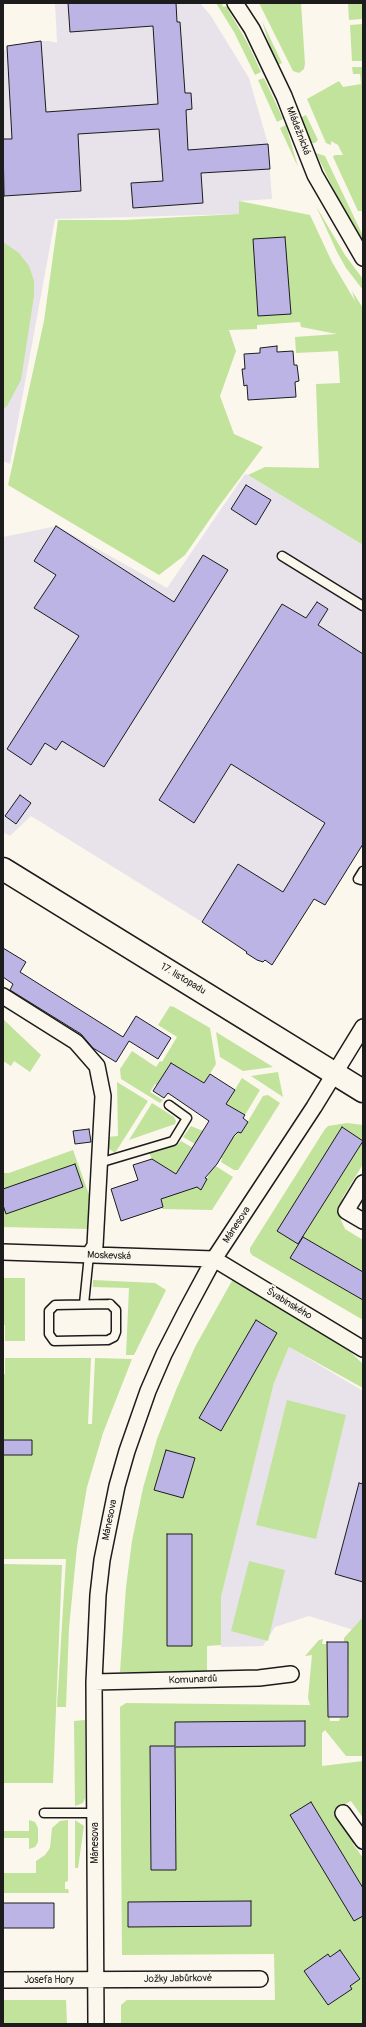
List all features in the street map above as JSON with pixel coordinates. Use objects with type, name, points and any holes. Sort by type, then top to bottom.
[{"type":"street","name":"Mládežnická","points":[[235,3],[252,29],[284,96],[315,175],[363,258]]},
{"type":"street","name":"17. listopadu","points":[[3,869],[363,1091]]},
{"type":"street","points":[[3,996],[76,1042],[97,1066],[102,1096],[95,1246],[89,1255]]},
{"type":"street","name":"Mánesova","points":[[96,2024],[94,1682],[98,1595],[108,1524],[125,1458],[148,1391],[164,1354],[214,1259],[335,1073],[363,1027]]},
{"type":"street","points":[[363,1183],[346,1210],[363,1221]]},
{"type":"street","name":"Moskevská","points":[[3,1252],[214,1259]]},
{"type":"street","name":"Švabinského","points":[[214,1259],[363,1349]]},
{"type":"street","name":"Komunardů","points":[[94,1682],[259,1678],[291,1674]]},
{"type":"street","points":[[343,1813],[363,1841]]},
{"type":"street","name":"Jožky Jabůrkové","points":[[96,1980],[260,1979]]},
{"type":"street","name":"Josefa Hory","points":[[3,1980],[96,1980]]},
{"type":"lane","points":[[282,556],[363,606]]},
{"type":"lane","points":[[99,1163],[173,1141],[188,1118],[169,1105]]},
{"type":"lane","points":[[84,1304],[89,1255]]},
{"type":"lane","points":[[84,1304],[110,1304],[116,1310],[116,1332],[114,1337],[108,1340],[54,1341],[48,1330],[49,1311],[54,1305],[84,1304]]},
{"type":"lane","points":[[44,1813],[95,1813]]},
{"type":"shaded area","points":[[55,3],[200,3],[211,16],[249,78],[268,144],[272,199],[239,201],[239,214],[55,219],[10,464],[3,461],[3,54],[7,46],[41,41],[57,43]]},
{"type":"shaded area","points":[[245,474],[363,545],[363,654],[318,625],[328,609],[317,602],[306,618],[282,604],[159,800],[194,823],[231,764],[325,824],[289,882],[287,895],[238,864],[202,922],[31,816],[10,836],[3,832],[3,537],[57,526],[167,588]]},
{"type":"shaded area","points":[[289,1347],[363,1391],[363,1633],[309,1616],[275,1627],[263,1646],[221,1647],[221,1597],[274,1383]]},
{"type":"green space","points":[[216,3],[222,3],[223,7],[226,6],[248,44],[261,72],[255,75],[234,32]]},
{"type":"green space","points":[[259,3],[301,3],[305,64],[304,69],[299,73],[293,71]]},
{"type":"green space","points":[[348,3],[363,3],[363,19],[349,20]]},
{"type":"green space","points":[[262,21],[282,63],[276,66]]},
{"type":"green space","points":[[363,24],[363,61],[352,61],[350,25]]},
{"type":"green space","points":[[352,67],[363,67],[363,211],[358,211],[334,159],[333,156],[343,155],[338,145],[331,141],[331,145],[326,143],[307,99],[339,81],[343,87],[361,84],[360,74],[353,74]]},
{"type":"green space","points":[[264,78],[283,119],[277,122],[258,80]]},
{"type":"green space","points":[[306,115],[318,140],[315,143],[311,143],[300,118]]},
{"type":"green space","points":[[286,125],[287,129],[298,167],[280,128]]},
{"type":"green space","points":[[316,153],[325,156],[363,236],[363,250]]},
{"type":"green space","points":[[239,201],[310,215],[332,262],[355,301],[352,291],[363,308],[363,545],[248,475],[265,467],[319,468],[316,384],[340,383],[338,351],[296,353],[295,337],[337,334],[301,327],[300,322],[257,325],[257,329],[229,330],[236,351],[220,396],[234,434],[263,447],[185,555],[159,575],[8,485],[44,321],[58,220],[125,220],[239,214]]},
{"type":"green space","points":[[316,206],[345,255],[363,279],[363,290],[346,268],[337,252]]},
{"type":"green space","points":[[3,242],[19,253],[29,266],[34,281],[34,296],[21,380],[7,406],[3,409]]},
{"type":"green space","points":[[170,1006],[210,1028],[216,1064],[204,1083],[171,1063],[157,1085],[155,1084],[150,1092],[163,1100],[160,1103],[121,1079],[120,1069],[132,1051],[156,1067],[160,1061],[162,1062],[177,1037],[158,1025]]},
{"type":"green space","points":[[3,1019],[41,1055],[30,1072],[14,1061],[11,1066],[3,1061]]},
{"type":"green space","points":[[216,1032],[273,1067],[243,1071],[220,1057]]},
{"type":"green space","points":[[278,1072],[283,1097],[251,1076]]},
{"type":"green space","points":[[242,1078],[260,1090],[245,1115],[226,1104]]},
{"type":"green space","points":[[117,1082],[148,1101],[115,1153],[106,1147],[107,1137],[118,1136]]},
{"type":"green space","points":[[268,1095],[280,1103],[238,1170],[234,1170],[221,1162],[221,1158],[227,1147],[226,1146],[232,1135],[235,1137],[238,1132],[241,1133],[263,1096]]},
{"type":"green space","points":[[152,1103],[174,1117],[176,1121],[175,1124],[129,1140]]},
{"type":"green space","points":[[347,1123],[363,1125],[363,1164],[343,1197],[339,1211],[345,1229],[363,1240],[363,1320],[252,1255],[250,1252],[250,1248],[325,1129],[328,1126]]},
{"type":"green space","points":[[191,1126],[203,1131],[195,1144],[183,1137]]},
{"type":"green space","points":[[181,1141],[193,1148],[176,1174],[152,1159],[149,1152],[179,1143]]},
{"type":"green space","points":[[73,1150],[91,1200],[89,1229],[3,1227],[3,1173],[9,1173]]},
{"type":"green space","points":[[214,1165],[233,1177],[212,1210],[162,1209],[161,1199],[197,1187],[201,1189]]},
{"type":"green space","points":[[3,1278],[25,1278],[25,1341],[5,1341],[5,1325],[3,1325]]},
{"type":"green space","points":[[233,1279],[336,1338],[363,1364],[363,1388],[289,1347],[274,1383],[221,1597],[221,1645],[207,1646],[208,1673],[120,1672],[126,1587],[132,1541],[143,1488],[157,1439],[195,1347]]},
{"type":"green space","points":[[93,1280],[155,1283],[166,1290],[134,1355],[126,1355],[129,1288],[93,1287]]},
{"type":"green space","points":[[5,1358],[91,1358],[88,1424],[92,1424],[95,1358],[132,1359],[103,1433],[87,1487],[77,1547],[69,1628],[66,1707],[57,1707],[66,1559],[3,1559],[3,1374],[5,1374]]},
{"type":"green space","points":[[287,1400],[346,1415],[316,1539],[256,1525]]},
{"type":"green space","points":[[249,1561],[285,1570],[268,1641],[231,1631]]},
{"type":"green space","points":[[3,1564],[62,1565],[53,1783],[3,1783]]},
{"type":"green space","points":[[363,1617],[363,1756],[346,1756],[325,1730],[322,1733],[322,1766],[363,1761],[363,1818],[351,1801],[334,1810],[356,1842],[353,1844],[363,1858],[363,2024],[121,2024],[121,2005],[127,2000],[275,2000],[274,1954],[122,1955],[120,1707],[126,1703],[310,1705],[308,1698],[312,1655],[305,1656],[319,1640],[323,1639],[322,1644],[327,1644],[330,1721],[339,1721],[340,1718],[349,1718],[348,1643],[344,1643],[344,1638]]},
{"type":"green space","points":[[85,1720],[85,1798],[83,1803],[75,1806],[74,1721]]},
{"type":"green space","points":[[29,1820],[35,1822],[38,1828],[38,1842],[35,1847],[29,1849],[29,1838],[3,1838],[3,1831],[29,1831]]},
{"type":"green space","points":[[68,1820],[68,1881],[65,1882],[65,1889],[68,1889],[69,1893],[3,1893],[3,1873],[36,1873],[36,1861],[45,1855],[50,1848],[52,1828],[60,1821]]},
{"type":"green space","points":[[75,1820],[84,1826],[78,1868],[75,1868]]},
{"type":"green space","points":[[3,2000],[66,2000],[67,2024],[3,2024]]},
{"type":"building","points":[[68,3],[176,3],[177,22],[180,22],[185,93],[191,93],[192,109],[186,110],[188,150],[268,144],[270,169],[201,173],[203,203],[133,208],[131,183],[163,181],[159,129],[78,134],[81,191],[4,196],[3,139],[12,139],[7,46],[41,41],[46,112],[158,104],[153,26],[70,32]]},
{"type":"building","points":[[285,237],[291,314],[258,316],[253,239]]},
{"type":"building","points":[[277,346],[277,352],[293,351],[294,365],[297,365],[299,381],[295,382],[296,397],[248,400],[247,385],[244,386],[242,369],[245,369],[244,354],[260,353],[260,348]]},
{"type":"building","points":[[246,485],[271,500],[256,525],[231,509]]},
{"type":"building","points":[[56,526],[174,602],[203,555],[228,570],[104,767],[62,741],[56,750],[45,743],[31,765],[7,749],[79,636],[34,608],[56,575],[34,561]]},
{"type":"building","points":[[317,602],[328,609],[318,625],[363,654],[363,844],[325,905],[314,899],[272,965],[265,960],[263,962],[257,960],[202,922],[238,864],[283,892],[325,823],[231,764],[194,823],[159,800],[282,604],[306,618]]},
{"type":"building","points":[[20,795],[31,803],[16,824],[5,816]]},
{"type":"building","points":[[3,948],[26,962],[20,972],[123,1037],[136,1016],[171,1038],[158,1059],[129,1041],[116,1062],[93,1048],[81,1034],[10,990],[13,984],[3,977]]},
{"type":"building","points":[[171,1063],[204,1083],[210,1074],[235,1090],[226,1104],[245,1115],[243,1118],[248,1122],[241,1133],[238,1132],[234,1136],[217,1164],[205,1178],[207,1179],[201,1190],[197,1187],[161,1199],[163,1207],[121,1221],[111,1189],[138,1180],[133,1165],[152,1159],[176,1174],[209,1121],[168,1093],[164,1098],[153,1091]]},
{"type":"building","points":[[342,1127],[363,1141],[298,1244],[277,1231]]},
{"type":"building","points":[[89,1129],[91,1142],[75,1144],[73,1131]]},
{"type":"building","points":[[75,1164],[83,1187],[6,1214],[3,1205],[3,1189]]},
{"type":"building","points":[[303,1237],[363,1272],[363,1300],[290,1258]]},
{"type":"building","points":[[256,1320],[277,1333],[221,1431],[199,1418]]},
{"type":"building","points":[[3,1440],[32,1440],[32,1455],[3,1455]]},
{"type":"building","points":[[166,1450],[195,1458],[183,1498],[154,1490]]},
{"type":"building","points":[[359,1483],[363,1484],[363,1582],[335,1574]]},
{"type":"building","points":[[167,1534],[192,1534],[192,1646],[167,1646]]},
{"type":"building","points":[[327,1642],[348,1642],[348,1717],[328,1717]]},
{"type":"building","points":[[305,1721],[305,1746],[175,1747],[176,1870],[151,1870],[150,1746],[175,1746],[175,1722]]},
{"type":"building","points":[[311,1802],[363,1888],[363,1916],[354,1921],[290,1815]]},
{"type":"building","points":[[251,1901],[251,1926],[128,1927],[128,1902]]},
{"type":"building","points":[[3,1903],[54,1903],[54,1928],[3,1928]]},
{"type":"building","points":[[340,1950],[360,1979],[350,1986],[352,1989],[328,2005],[304,1971],[328,1954],[330,1957]]}]
